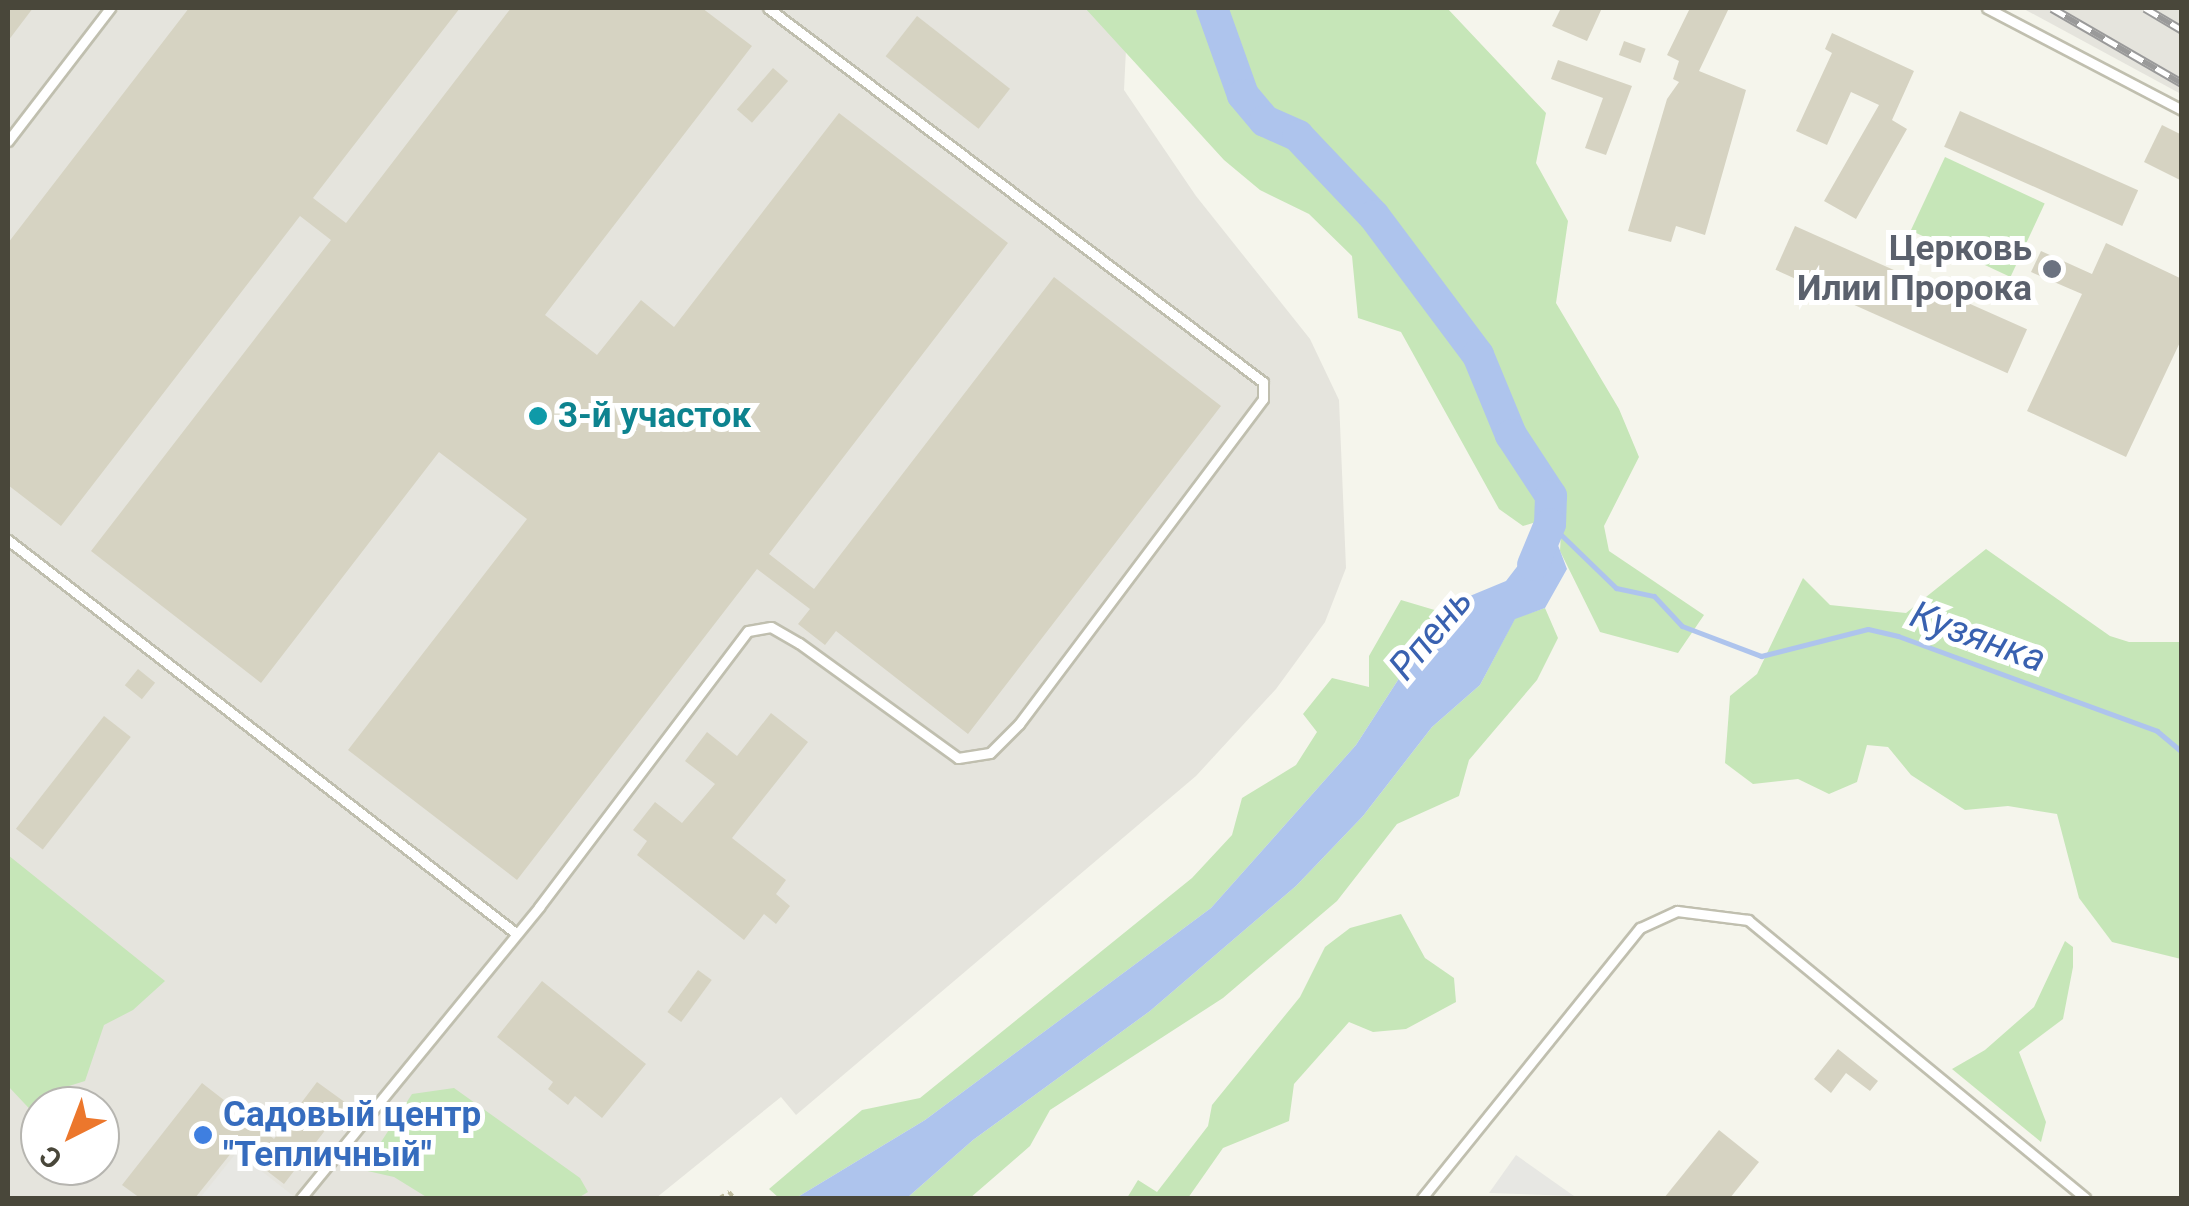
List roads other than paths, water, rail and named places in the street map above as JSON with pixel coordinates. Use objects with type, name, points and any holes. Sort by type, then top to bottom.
[{"type":"lane","points":[[8,141],[110,8]]},
{"type":"lane","points":[[301,1198],[513,931],[539,907],[748,631],[771,627],[799,643],[958,758],[990,753],[1020,724],[1264,398],[1262,382],[768,8]]},
{"type":"lane","points":[[1988,8],[2182,110]]},
{"type":"lane","points":[[8,540],[513,931]]},
{"type":"lane","points":[[1422,1198],[1640,928],[1677,911],[1748,920],[2085,1198]]},
{"type":"water","points":[[1550,524],[1567,569],[1545,608],[1515,619],[1480,685],[1432,727],[1363,816],[1296,886],[1150,1011],[973,1140],[907,1198],[796,1198],[925,1120],[1211,908],[1356,745],[1429,632],[1465,598],[1506,581]]},
{"type":"waterway","name":"Рпень","points":[[1212,8],[1243,95],[1265,121],[1298,136],[1374,216],[1478,355],[1511,435],[1551,496],[1550,524],[1533,565]]},
{"type":"waterway","name":"Кузянка","points":[[1550,524],[1616,588],[1654,596],[1682,626],[1761,656],[1868,629],[1898,636],[2157,731],[2182,752]]},
{"type":"railway","points":[[2052,8],[2182,83]]},
{"type":"railway","points":[[2145,8],[2182,30]]},
{"type":"place","name":"Церковь Илии Пророка","points":[[2052,269]]},
{"type":"place","name":"3-й участок","points":[[538,416]]},
{"type":"place","name":"Садовый центр \"Тепличный\"","points":[[203,1135]]}]
